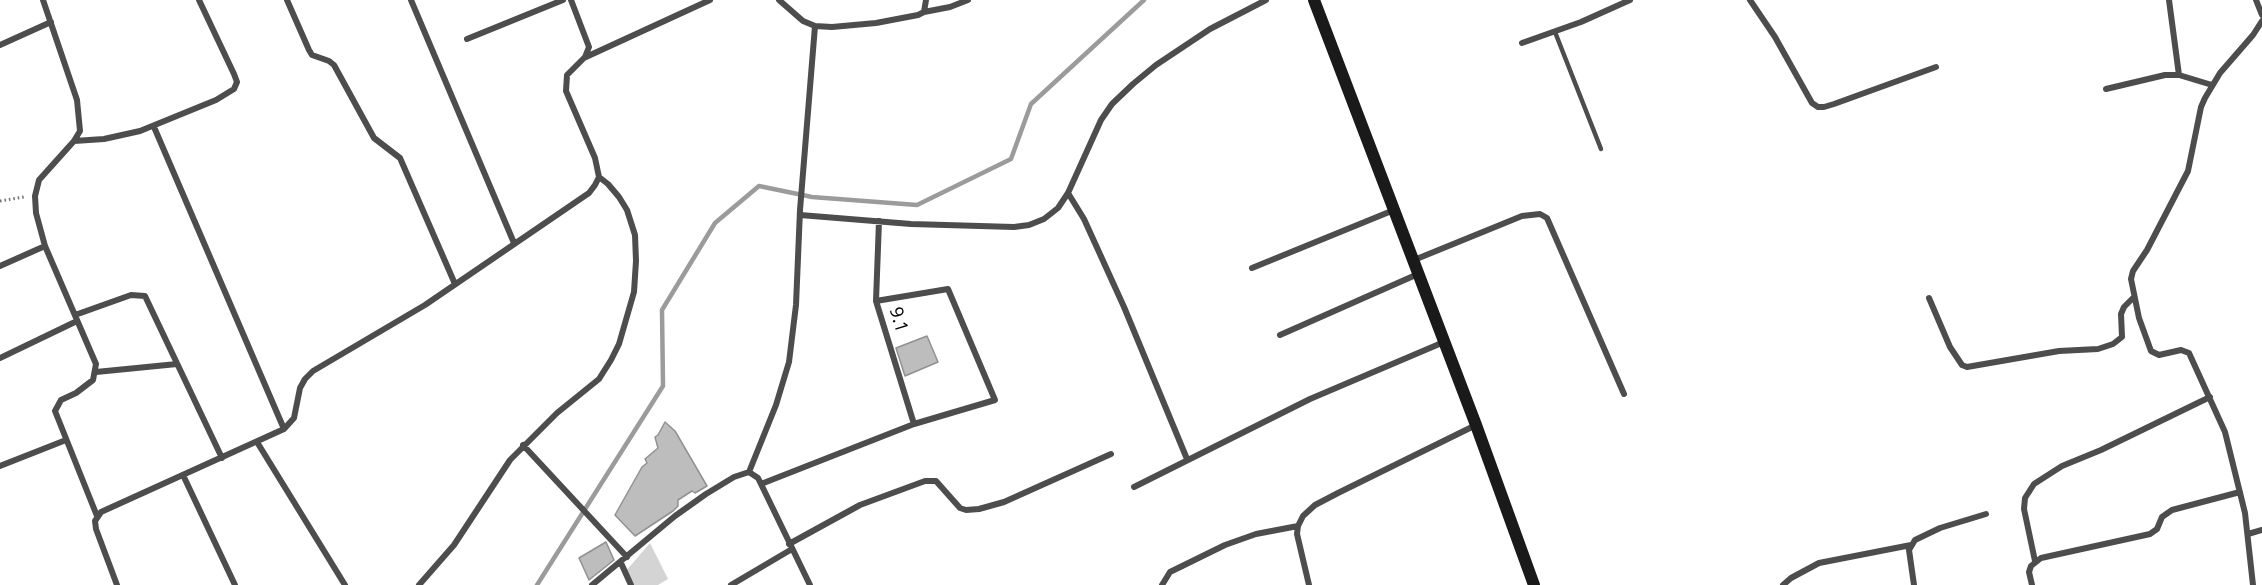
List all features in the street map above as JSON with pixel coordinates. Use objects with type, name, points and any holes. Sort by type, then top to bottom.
[{"type":"main road","points":[[1314,0],[1445,342],[1534,585]]},
{"type":"street","points":[[43,0],[77,100],[80,131],[74,141],[39,180],[35,196],[36,213],[45,246],[96,364],[93,380],[57,405],[57,419],[97,516],[96,529],[100,544],[117,585]]},
{"type":"street","points":[[74,141],[104,139],[154,127],[216,100],[234,89],[237,82],[234,74],[199,0]]},
{"type":"street","points":[[287,0],[312,55],[334,65],[374,138],[400,158],[455,284]]},
{"type":"street","points":[[411,0],[514,243]]},
{"type":"street","points":[[467,39],[563,0]]},
{"type":"street","points":[[418,585],[454,545],[487,492],[523,445],[598,379],[611,360],[626,322],[633,292],[635,235],[627,210],[619,197],[599,177],[595,158],[566,91],[567,75],[588,53],[587,40],[571,0]]},
{"type":"street","points":[[585,57],[710,0]]},
{"type":"street","points":[[778,0],[803,21],[815,26],[832,27],[876,23],[918,15],[968,0]]},
{"type":"street","points":[[924,12],[926,0]]},
{"type":"street","points":[[800,213],[911,224],[1014,227],[1029,225],[1044,219],[1058,208],[1068,193],[1101,120],[1112,104],[1156,65],[1210,29],[1266,0]]},
{"type":"street","points":[[1522,43],[1555,32],[1630,0]]},
{"type":"street","points":[[1750,0],[1775,37],[1812,103],[1818,107],[1824,108],[1936,67]]},
{"type":"street","points":[[2169,0],[2179,75]]},
{"type":"street","points":[[2256,0],[2262,15]]},
{"type":"street","points":[[2253,585],[2248,534],[2225,432],[2189,353],[2181,350],[2159,355],[2151,351],[2134,297],[2132,279],[2133,271],[2147,250],[2188,171],[2201,108],[2212,86],[2262,21]]},
{"type":"street","points":[[0,45],[51,22]]},
{"type":"street","points":[[592,585],[675,516],[734,477],[748,472],[776,405],[789,362],[796,305],[800,213],[815,26]]},
{"type":"street","points":[[2106,89],[2150,77],[2179,75],[2212,86]]},
{"type":"street","points":[[154,127],[284,429]]},
{"type":"street","points":[[97,516],[114,505],[284,429],[294,418],[300,388],[313,370],[392,326],[455,284],[588,192],[599,177]]},
{"type":"street","points":[[1068,193],[1084,219],[1124,307],[1187,459]]},
{"type":"street","points":[[1252,268],[1394,210]]},
{"type":"street","points":[[1414,261],[1508,220],[1531,213],[1547,218],[1624,394]]},
{"type":"street","name":"9.1","points":[[879,221],[876,301],[915,424]]},
{"type":"street","points":[[0,266],[45,246]]},
{"type":"street","points":[[1280,335],[1419,274]]},
{"type":"street","points":[[761,484],[915,424],[995,400],[948,289],[876,301]]},
{"type":"street","points":[[0,358],[76,318],[130,294],[145,296],[222,458]]},
{"type":"street","points":[[1929,298],[1950,347],[1962,365],[1967,367],[2059,351],[2098,349],[2114,344],[2122,338],[2121,314],[2124,307],[2134,297]]},
{"type":"street","points":[[1134,487],[1310,399],[1445,342]]},
{"type":"street","points":[[96,372],[177,364]]},
{"type":"street","points":[[2035,561],[2024,509],[2025,498],[2034,484],[2062,466],[2101,450],[2210,397]]},
{"type":"street","points":[[1309,585],[1299,548],[1298,526],[1303,516],[1315,505],[1476,425]]},
{"type":"street","points":[[0,466],[66,440]]},
{"type":"street","points":[[257,442],[345,585]]},
{"type":"street","points":[[523,445],[627,557]]},
{"type":"street","points":[[731,585],[790,547],[870,501],[925,481],[936,481],[960,508],[979,509],[1011,499],[1111,454]]},
{"type":"street","points":[[748,472],[758,478],[810,585]]},
{"type":"street","points":[[183,475],[235,585]]},
{"type":"street","points":[[2032,585],[2029,572],[2035,561],[2047,556],[2150,534],[2157,528],[2162,517],[2172,510],[2240,492]]},
{"type":"street","points":[[1783,585],[1791,578],[1819,563],[1911,545],[1923,535],[1986,514]]},
{"type":"street","points":[[1162,585],[1170,572],[1224,545],[1256,534],[1298,526]]},
{"type":"street","points":[[2248,534],[2262,530]]},
{"type":"street","points":[[1911,545],[1910,559],[1914,585]]},
{"type":"street","points":[[621,563],[631,585]]},
{"type":"lane","points":[[1555,32],[1601,149]]},
{"type":"path","points":[[0,201],[35,196]]},
{"type":"shaded area","points":[[650,543],[668,579],[658,585],[632,585],[625,572]]},
{"type":"building","points":[[927,336],[938,362],[905,376],[896,348]]},
{"type":"building","points":[[665,422],[675,431],[707,486],[695,493],[692,491],[678,500],[678,506],[673,511],[635,536],[615,515],[642,467],[647,463],[645,459],[658,448],[655,437]]},
{"type":"building","points":[[606,542],[614,560],[589,580],[579,558]]},
{"type":"waterway","points":[[537,585],[663,386],[662,310],[715,223],[759,186],[812,197],[917,205],[1011,159],[1031,104],[1144,0]]}]
